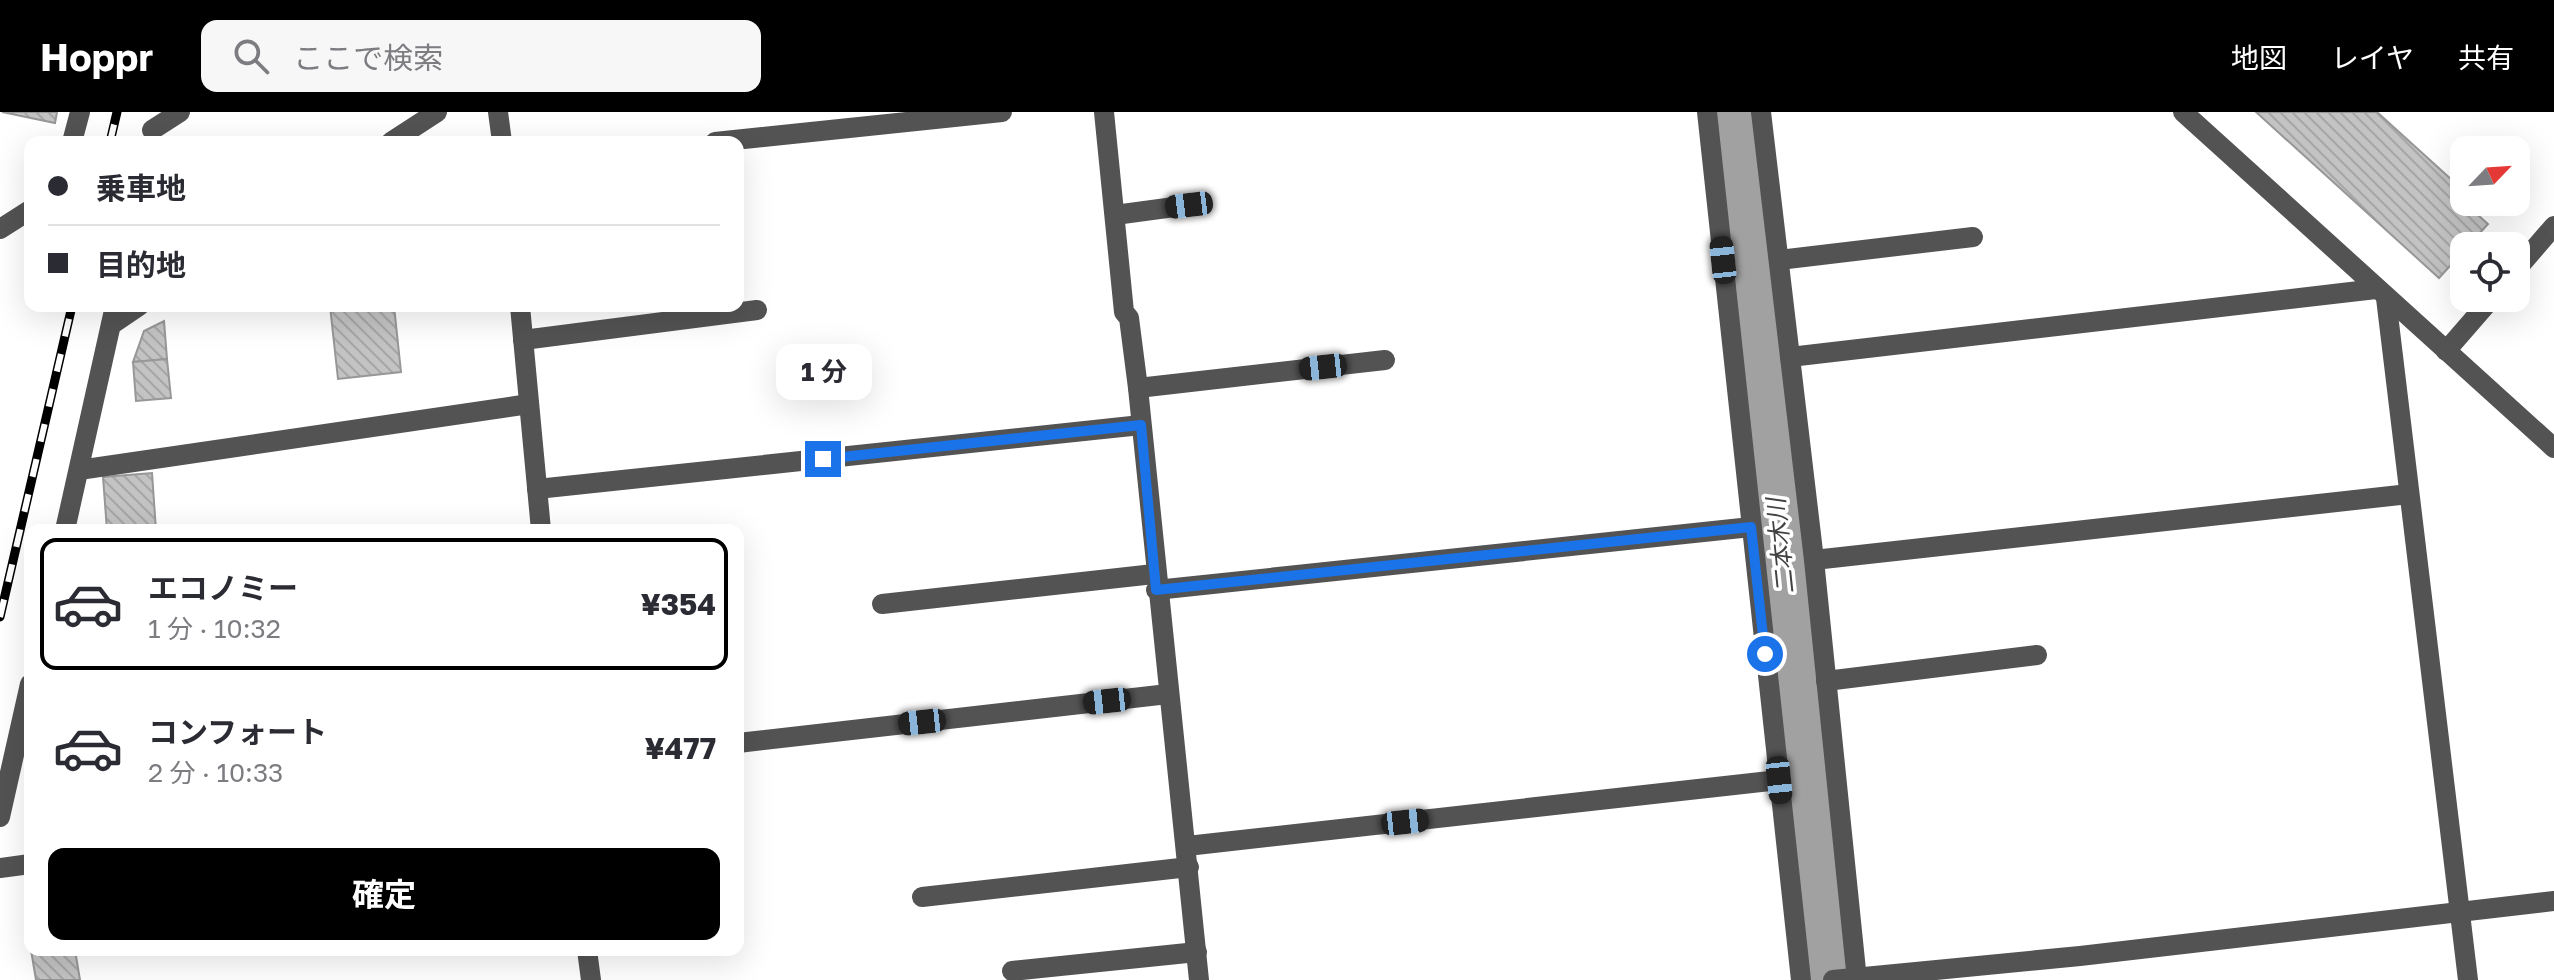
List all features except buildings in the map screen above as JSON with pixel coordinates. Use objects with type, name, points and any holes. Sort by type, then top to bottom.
[{"type":"street","points":[[74,136],[80,112]]},
{"type":"street","points":[[152,128],[180,112]]},
{"type":"street","points":[[400,136],[437,112]]},
{"type":"street","points":[[498,112],[501,136]]},
{"type":"street","points":[[744,139],[1002,112]]},
{"type":"street","points":[[1104,112],[1124,312],[1129,318],[1138,388],[1155,582],[1187,846],[1199,980]]},
{"type":"street","points":[[1707,112],[1801,980]]},
{"type":"street","points":[[1761,112],[1814,560],[1857,979]]},
{"type":"street","points":[[2183,112],[2554,448]]},
{"type":"street","points":[[1115,215],[1189,205]]},
{"type":"street","points":[[0,229],[24,214]]},
{"type":"street","points":[[2530,254],[2554,226]]},
{"type":"street","points":[[1779,260],[1973,237]]},
{"type":"street","points":[[1790,357],[2381,293]]},
{"type":"street","points":[[2381,293],[2409,494],[2468,980]]},
{"type":"street","points":[[744,312],[757,310]]},
{"type":"street","points":[[521,312],[540,524]]},
{"type":"street","points":[[523,340],[741,312]]},
{"type":"street","points":[[2446,351],[2480,312]]},
{"type":"street","points":[[66,524],[113,315]]},
{"type":"street","points":[[1138,388],[1385,360]]},
{"type":"street","points":[[79,470],[529,404]]},
{"type":"street","points":[[537,489],[1141,425]]},
{"type":"street","points":[[1814,560],[2409,494]]},
{"type":"street","points":[[882,604],[1751,527]]},
{"type":"street","points":[[1826,681],[2037,655]]},
{"type":"street","points":[[744,742],[1168,694]]},
{"type":"street","points":[[0,817],[24,726]]},
{"type":"street","points":[[1187,846],[1779,780]]},
{"type":"street","points":[[0,868],[24,865]]},
{"type":"street","points":[[922,897],[1189,867]]},
{"type":"street","points":[[1833,980],[2554,901]]},
{"type":"street","points":[[1012,971],[1197,952]]},
{"type":"street","points":[[588,956],[591,980]]},
{"type":"waterway","name":"二本木川","points":[[1735,112],[1827,980]]},
{"type":"railway","points":[[111,136],[117,112]]},
{"type":"railway","points":[[0,617],[71,312]]},
{"type":"route","points":[[823,459],[1141,425],[1156,590],[1751,527],[1765,654]]}]
